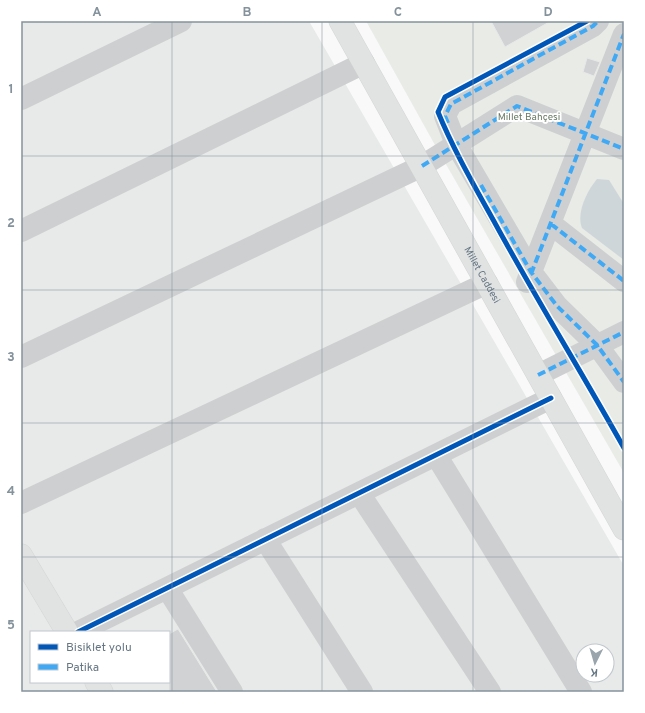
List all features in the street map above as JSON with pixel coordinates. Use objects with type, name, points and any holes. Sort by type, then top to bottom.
[{"type":"main road","name":"Millet Caddesi","points":[[340,21],[624,529]]},
{"type":"main road","points":[[21,554],[66,631]]},
{"type":"main road","points":[[97,683],[102,692]]},
{"type":"street","points":[[21,99],[181,21]]},
{"type":"street","points":[[598,21],[593,26],[451,104],[446,116],[456,144],[529,277],[597,345],[624,382]]},
{"type":"street","points":[[529,277],[624,34]]},
{"type":"street","points":[[21,231],[364,63]]},
{"type":"street","points":[[21,357],[422,166],[517,106],[624,149]]},
{"type":"street","points":[[551,224],[624,281]]},
{"type":"street","points":[[21,503],[487,283]]},
{"type":"street","points":[[538,375],[624,332]]},
{"type":"street","points":[[80,631],[551,398]]},
{"type":"street","points":[[436,455],[581,692]]},
{"type":"street","points":[[359,493],[490,692]]},
{"type":"street","points":[[265,539],[362,692]]},
{"type":"street","points":[[167,588],[232,692]]},
{"type":"shaded area","points":[[21,21],[309,21],[624,566],[624,692],[21,692]]},
{"type":"shaded area","points":[[597,179],[609,180],[624,204],[624,260],[582,228],[580,216],[581,209],[586,196]]},
{"type":"green space","name":"Millet Bahçesi","points":[[366,21],[624,21],[624,473],[440,154]]},
{"type":"building","points":[[491,21],[551,21],[505,47]]},
{"type":"building","points":[[587,58],[600,62],[594,76],[583,72]]},
{"type":"building","points":[[178,629],[217,692],[169,692],[170,633]]},
{"type":"marked path","points":[[448,123],[445,116],[451,104],[593,26],[598,21]]},
{"type":"marked path","points":[[531,274],[624,34]]},
{"type":"marked path","points":[[422,166],[517,106],[624,149]]},
{"type":"marked path","points":[[481,185],[531,272],[557,306],[597,345],[624,382]]},
{"type":"marked path","points":[[551,224],[624,281]]},
{"type":"marked path","points":[[538,375],[624,332]]},
{"type":"cycle path","points":[[587,21],[445,97],[438,112],[480,197],[624,448]]},
{"type":"cycle path","points":[[80,631],[551,398]]}]
